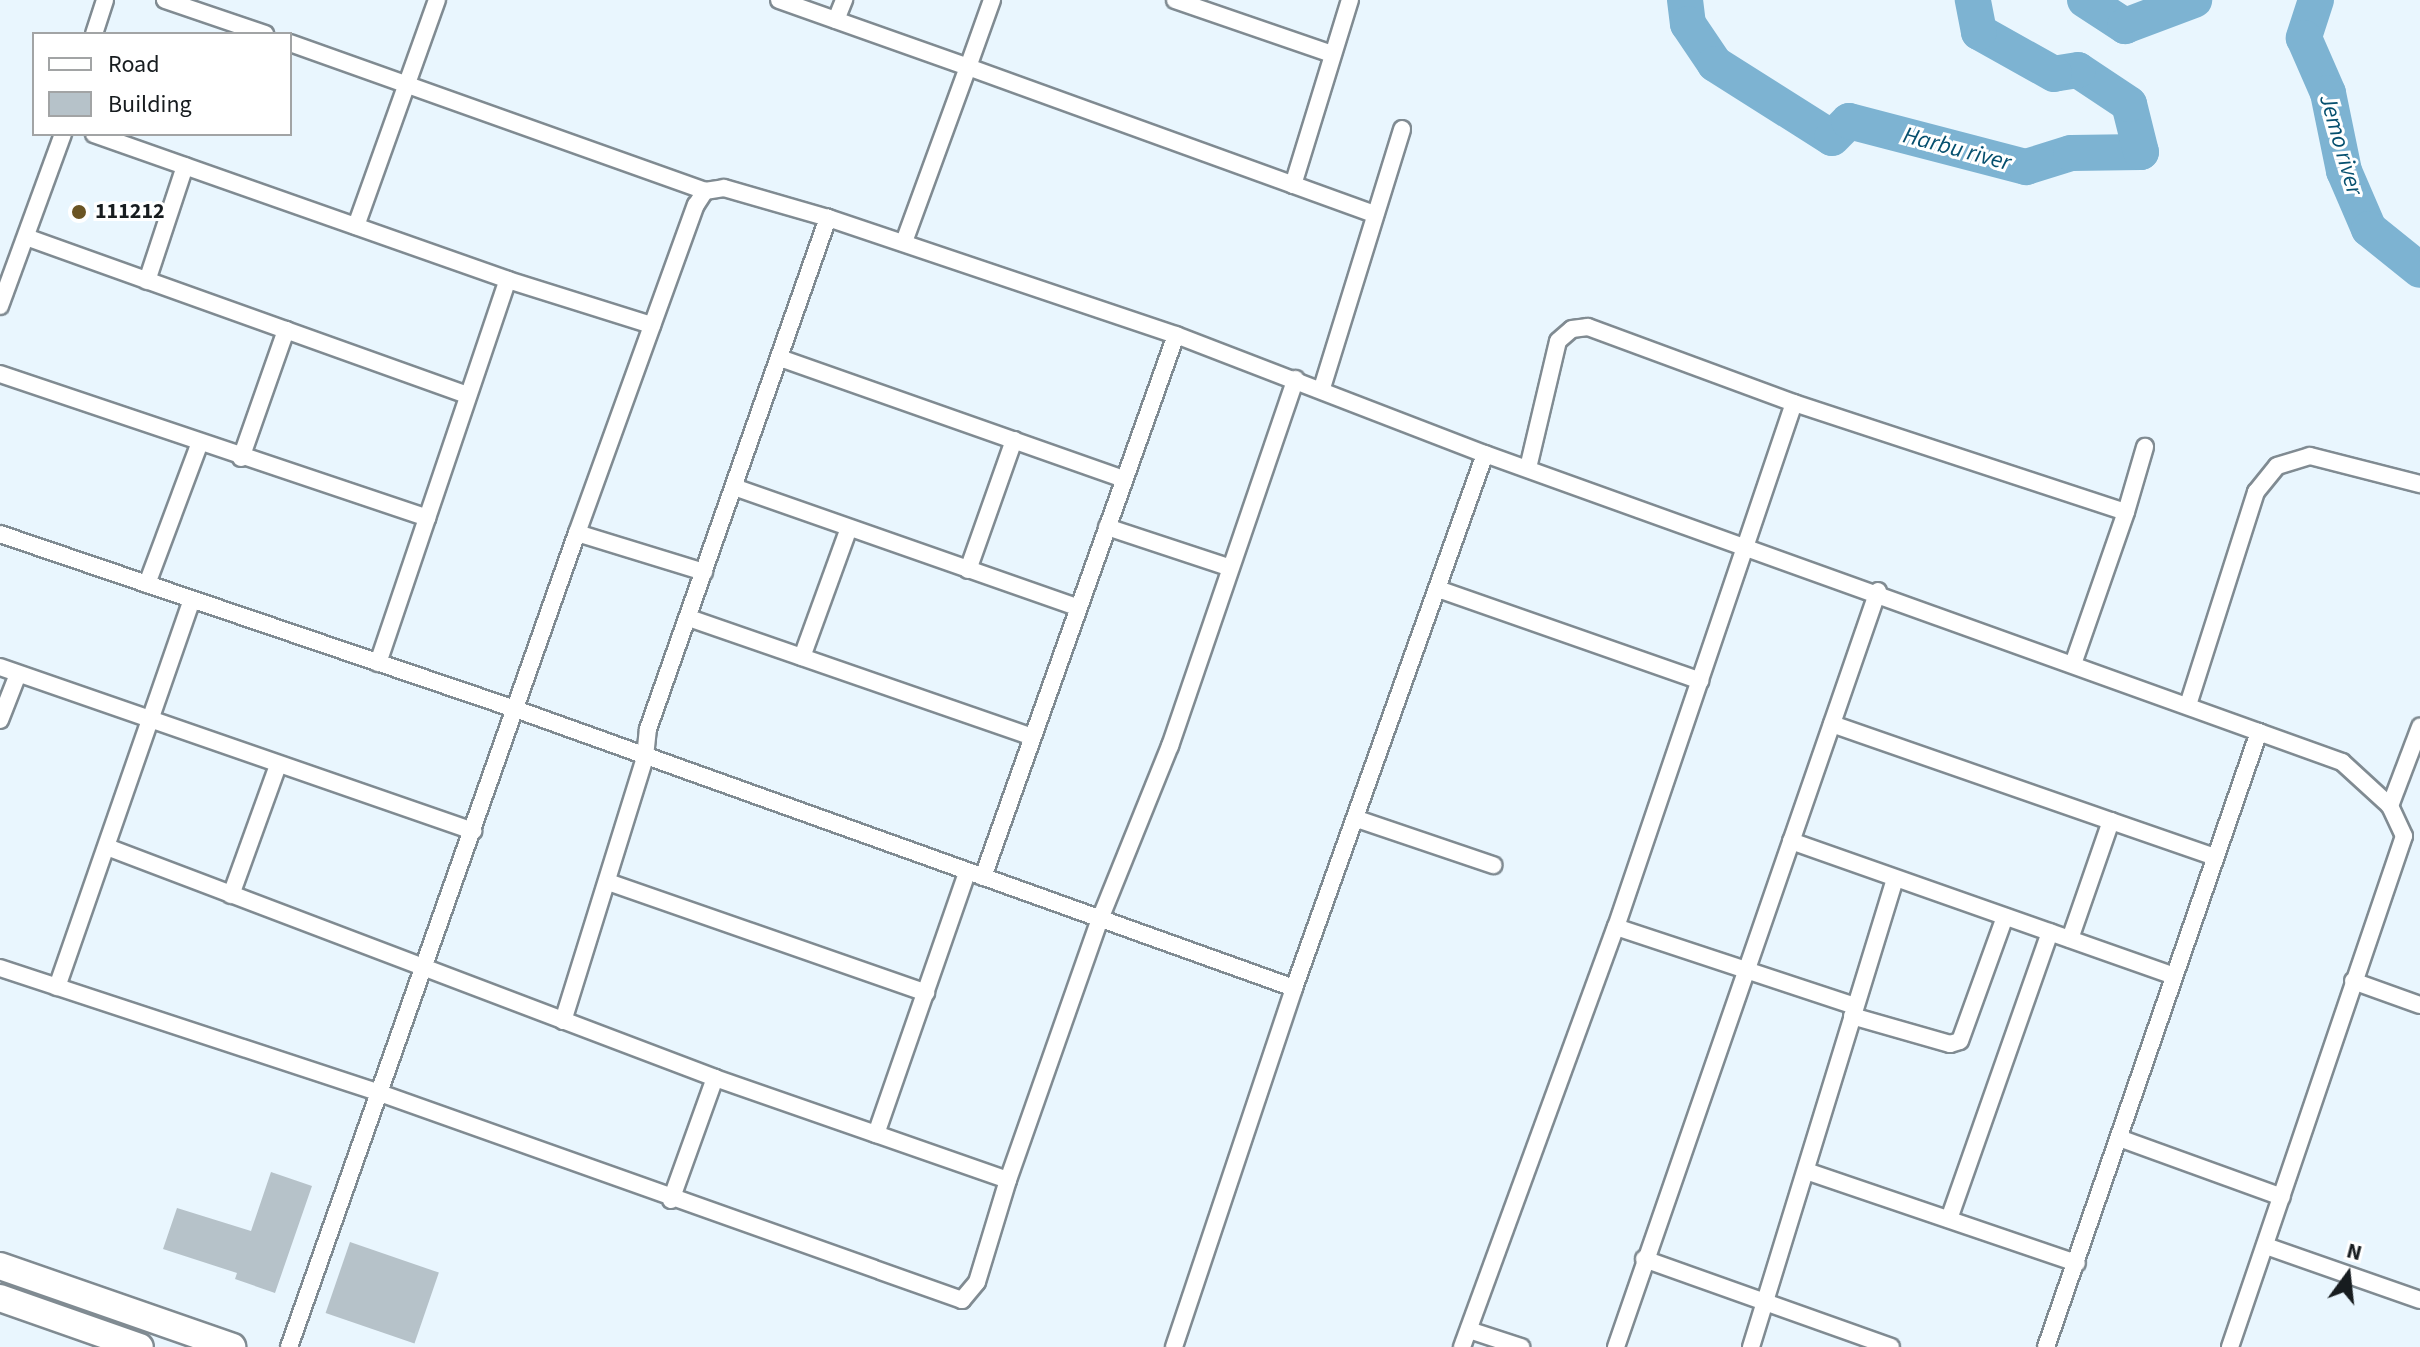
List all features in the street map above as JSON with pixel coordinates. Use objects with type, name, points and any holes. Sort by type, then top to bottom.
[{"type":"main road","points":[[0,1266],[232,1347]]},
{"type":"main road","points":[[0,1298],[140,1347]]},
{"type":"street","points":[[95,32],[105,0]]},
{"type":"street","points":[[165,0],[259,32]]},
{"type":"street","points":[[356,226],[437,0]]},
{"type":"street","points":[[779,0],[1375,214]]},
{"type":"street","points":[[836,20],[844,0]]},
{"type":"street","points":[[904,242],[992,0]]},
{"type":"street","points":[[1175,0],[1332,54]]},
{"type":"street","points":[[1293,185],[1350,0]]},
{"type":"street","points":[[292,44],[705,191],[724,188],[828,218],[1176,335],[1322,388],[1485,454],[2074,661],[2342,762],[2390,806],[2412,838],[2353,981],[2230,1347]]},
{"type":"street","points":[[1322,388],[1402,129]]},
{"type":"street","points":[[0,306],[62,136]]},
{"type":"street","points":[[100,136],[508,280],[652,325]]},
{"type":"street","points":[[147,281],[185,166]]},
{"type":"street","points":[[289,1347],[377,1092],[518,710],[577,533],[652,325],[705,191]]},
{"type":"street","points":[[563,1021],[645,757],[648,729],[828,218]]},
{"type":"street","points":[[26,237],[468,395]]},
{"type":"street","points":[[378,663],[508,280]]},
{"type":"street","points":[[1528,468],[1558,341],[1572,329],[1611,333],[1794,403],[2126,512]]},
{"type":"street","points":[[241,458],[286,330]]},
{"type":"street","points":[[876,1134],[926,993],[1030,736],[1176,335]]},
{"type":"street","points":[[780,358],[1124,479]]},
{"type":"street","points":[[0,374],[199,445],[427,518]]},
{"type":"street","points":[[0,968],[377,1092],[671,1200],[962,1300],[977,1282],[1008,1180],[1100,919],[1164,760],[1228,567],[1296,379]]},
{"type":"street","points":[[1462,1347],[1616,927],[1794,403]]},
{"type":"street","points":[[968,570],[1014,440]]},
{"type":"street","points":[[147,584],[199,445]]},
{"type":"street","points":[[2074,661],[2126,512],[2145,447]]},
{"type":"street","points":[[1174,1347],[1294,988],[1357,819],[1485,454]]},
{"type":"street","points":[[2188,705],[2256,492],[2277,466],[2310,456],[2420,484]]},
{"type":"street","points":[[734,487],[1077,607]]},
{"type":"street","points":[[1107,527],[1228,567]]},
{"type":"street","points":[[802,657],[849,528]]},
{"type":"street","points":[[577,533],[704,572]]},
{"type":"street","points":[[0,534],[518,710],[1294,988]]},
{"type":"street","points":[[1438,589],[1700,681]]},
{"type":"street","points":[[1616,1347],[1745,967],[1878,591]]},
{"type":"street","points":[[57,987],[192,600]]},
{"type":"street","points":[[689,618],[1030,736]]},
{"type":"street","points":[[0,667],[149,722],[473,831]]},
{"type":"street","points":[[0,720],[18,674]]},
{"type":"street","points":[[1832,724],[2215,857]]},
{"type":"street","points":[[2390,806],[2420,727]]},
{"type":"street","points":[[2046,1347],[2259,732]]},
{"type":"street","points":[[231,895],[278,765]]},
{"type":"street","points":[[1357,819],[1493,865]]},
{"type":"street","points":[[2070,939],[2111,821]]},
{"type":"street","points":[[1791,841],[2174,976]]},
{"type":"street","points":[[107,847],[715,1078],[1008,1180]]},
{"type":"street","points":[[1751,1347],[1895,879]]},
{"type":"street","points":[[608,882],[926,993]]},
{"type":"street","points":[[1616,927],[1745,967],[1853,1011],[1950,1044],[1960,1041],[2005,917]]},
{"type":"street","points":[[1949,1219],[2050,932]]},
{"type":"street","points":[[2353,981],[2420,1005]]},
{"type":"street","points":[[671,1200],[715,1078]]},
{"type":"street","points":[[2119,1138],[2282,1197]]},
{"type":"street","points":[[1806,1171],[2077,1263]]},
{"type":"street","points":[[2266,1246],[2420,1300]]},
{"type":"street","points":[[1644,1259],[1891,1347]]},
{"type":"street","points":[[1469,1330],[1521,1347]]},
{"type":"building","points":[[271,1172],[312,1186],[275,1293],[235,1279],[237,1273],[163,1249],[177,1208],[251,1231]]},
{"type":"building","points":[[350,1242],[439,1273],[414,1344],[326,1313]]},
{"type":"waterway","name":"Harbu river","points":[[1685,0],[1688,24],[1715,64],[1832,138],[1849,121],[2026,167],[2071,153],[2141,152],[2129,104],[2078,70],[2054,74],[1979,32],[1973,0]]},
{"type":"waterway","name":"Jemo river","points":[[2085,0],[2125,26],[2194,0]]},
{"type":"waterway","name":"Jemo river","points":[[2316,0],[2304,38],[2328,93],[2344,171],[2369,229],[2420,270]]},
{"type":"place","name":"111212","points":[[79,212]]}]
